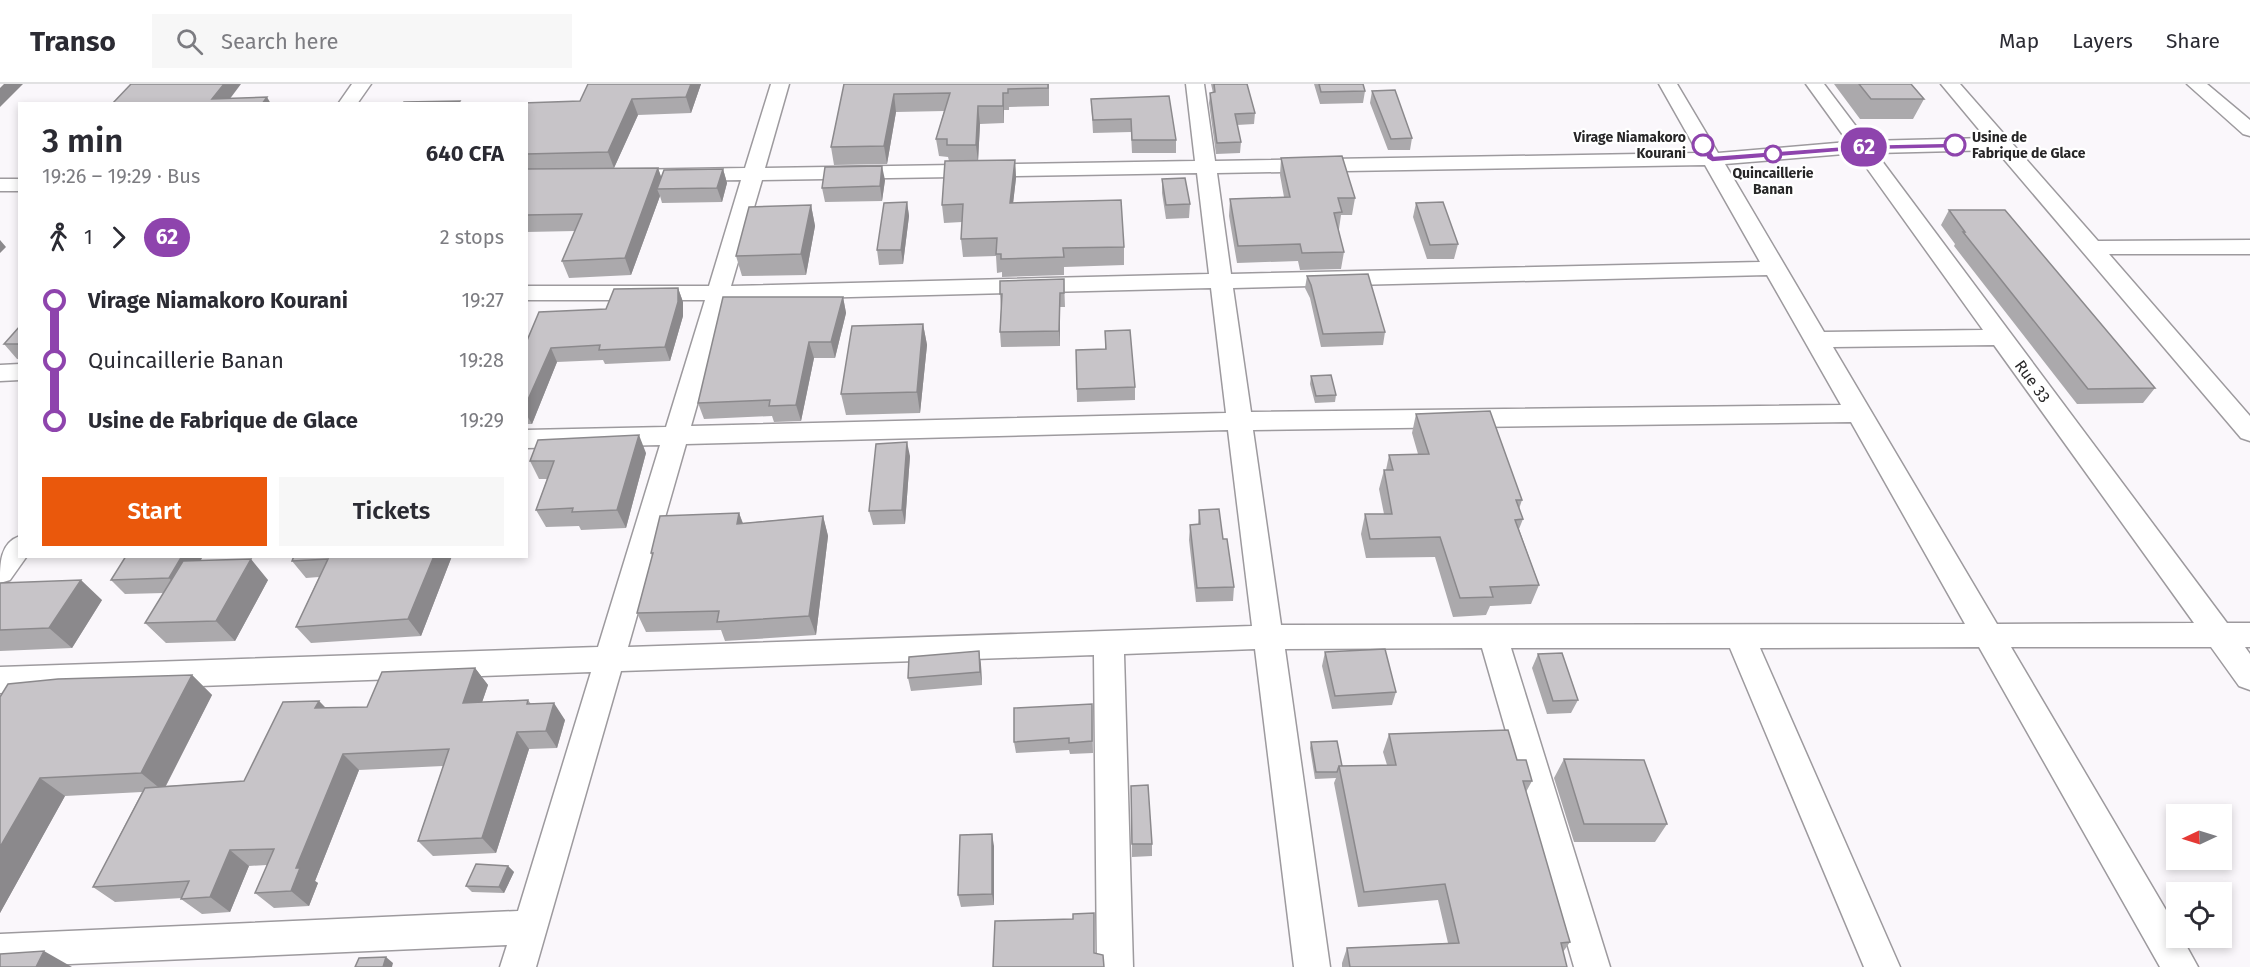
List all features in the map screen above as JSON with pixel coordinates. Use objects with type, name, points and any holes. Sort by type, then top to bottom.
[{"type":"street","points":[[348,102],[362,84]]},
{"type":"street","points":[[518,967],[780,84]]},
{"type":"street","points":[[1196,84],[1312,967]]},
{"type":"street","points":[[1668,84],[2180,967]]},
{"type":"street","name":"Rue 33","points":[[1815,84],[2250,677]]},
{"type":"street","points":[[1950,84],[2250,432]]},
{"type":"street","points":[[2196,84],[2250,130]]},
{"type":"street","points":[[598,176],[1712,159],[1862,147],[2002,144]]},
{"type":"street","points":[[0,185],[18,185]]},
{"type":"street","points":[[2091,248],[2250,247]]},
{"type":"street","points":[[528,293],[719,293],[1774,268]]},
{"type":"street","points":[[1816,340],[2000,337]]},
{"type":"street","points":[[0,373],[18,372]]},
{"type":"street","points":[[528,439],[1240,422],[1859,413]]},
{"type":"street","points":[[0,572],[18,549]]},
{"type":"street","points":[[0,706],[9,680],[1269,637],[2250,635]]},
{"type":"street","points":[[1740,636],[1882,967]]},
{"type":"street","points":[[1494,637],[1592,967]]},
{"type":"street","points":[[1109,643],[1115,967]]},
{"type":"street","points":[[0,951],[530,927]]},
{"type":"building","points":[[131,84],[224,84],[212,99],[267,97],[263,102],[114,102]]},
{"type":"building","points":[[588,84],[691,84],[686,97],[632,99],[608,152],[528,154],[528,103],[580,101]]},
{"type":"building","points":[[844,84],[1048,84],[1048,88],[1008,89],[1008,93],[1003,93],[1003,106],[978,106],[976,145],[947,145],[947,139],[936,139],[950,93],[894,94],[884,146],[831,147]]},
{"type":"building","points":[[1214,84],[1247,84],[1255,113],[1235,114],[1241,142],[1217,143],[1210,93],[1215,92]]},
{"type":"building","points":[[1319,84],[1363,84],[1365,91],[1321,92]]},
{"type":"building","points":[[1859,84],[1911,84],[1924,99],[1871,99]]},
{"type":"building","points":[[1395,90],[1412,138],[1391,139],[1372,91]]},
{"type":"building","points":[[1169,96],[1176,140],[1132,140],[1131,119],[1093,120],[1091,99]]},
{"type":"building","points":[[460,101],[459,102],[404,102]]},
{"type":"building","points":[[1342,156],[1355,198],[1338,198],[1342,212],[1334,213],[1344,252],[1302,253],[1300,244],[1238,246],[1230,199],[1290,197],[1281,158]]},
{"type":"building","points":[[1015,160],[1010,203],[1121,200],[1124,247],[1063,248],[1064,257],[1001,259],[1001,254],[996,254],[997,238],[961,239],[963,204],[942,205],[945,161]]},
{"type":"building","points":[[882,166],[880,186],[822,188],[825,167]]},
{"type":"building","points":[[658,168],[625,258],[562,261],[582,214],[528,215],[528,169]]},
{"type":"building","points":[[723,169],[717,188],[657,189],[664,170]]},
{"type":"building","points":[[1185,178],[1190,204],[1166,205],[1162,179]]},
{"type":"building","points":[[907,202],[901,250],[877,250],[884,203]]},
{"type":"building","points":[[1443,202],[1458,244],[1430,245],[1416,203]]},
{"type":"building","points":[[811,205],[801,254],[736,256],[749,207]]},
{"type":"building","points":[[1949,210],[2005,210],[2155,388],[2088,389],[1963,232],[1965,232]]},
{"type":"building","points":[[1368,274],[1385,332],[1323,334],[1307,276]]},
{"type":"building","points":[[1064,279],[1064,293],[1060,293],[1059,331],[1000,332],[1002,294],[1000,294],[1000,281]]},
{"type":"building","points":[[678,288],[678,302],[665,347],[599,350],[600,345],[551,348],[528,400],[528,338],[539,312],[606,309],[614,289]]},
{"type":"building","points":[[723,297],[843,297],[831,342],[809,342],[796,405],[769,406],[770,400],[698,403]]},
{"type":"building","points":[[923,324],[917,392],[841,394],[852,326]]},
{"type":"building","points":[[18,328],[18,344],[4,344]]},
{"type":"building","points":[[1130,330],[1135,387],[1077,389],[1076,350],[1106,349],[1105,331]]},
{"type":"building","points":[[1331,375],[1336,395],[1316,396],[1311,376]]},
{"type":"building","points":[[1490,411],[1522,500],[1516,500],[1523,519],[1515,520],[1539,585],[1490,587],[1493,597],[1460,598],[1440,537],[1370,539],[1365,514],[1392,514],[1384,470],[1393,470],[1389,455],[1429,454],[1416,414]]},
{"type":"building","points":[[639,435],[617,510],[572,512],[573,508],[536,510],[554,461],[530,461],[538,440]]},
{"type":"building","points":[[907,442],[902,510],[869,511],[876,444]]},
{"type":"building","points":[[1219,509],[1223,539],[1227,539],[1234,587],[1197,588],[1190,525],[1200,524],[1199,510]]},
{"type":"building","points":[[739,513],[737,524],[823,516],[809,616],[717,622],[719,611],[637,613],[660,516]]},
{"type":"building","points":[[125,558],[181,558],[169,578],[111,580]]},
{"type":"building","points":[[293,558],[433,558],[408,619],[296,627],[328,559],[292,561]]},
{"type":"building","points":[[251,559],[216,621],[145,623],[183,561]]},
{"type":"building","points":[[81,580],[49,628],[0,630],[0,583]]},
{"type":"building","points":[[1385,649],[1396,692],[1335,696],[1325,652]]},
{"type":"building","points":[[979,651],[980,672],[908,678],[909,657]]},
{"type":"building","points":[[1562,653],[1578,700],[1553,701],[1538,654]]},
{"type":"building","points":[[475,668],[463,703],[528,700],[527,704],[554,703],[546,731],[517,732],[482,838],[418,841],[449,749],[343,754],[296,868],[300,868],[291,891],[255,893],[274,849],[230,850],[210,897],[181,899],[189,881],[93,887],[145,788],[244,781],[283,702],[319,701],[315,708],[367,707],[382,672]]},
{"type":"building","points":[[192,675],[141,773],[40,778],[0,847],[0,697],[8,684],[58,679]]},
{"type":"building","points":[[1092,704],[1092,741],[1069,743],[1069,738],[1014,742],[1014,708]]},
{"type":"building","points":[[1508,730],[1517,760],[1526,760],[1532,781],[1523,781],[1570,942],[1561,943],[1567,967],[1350,967],[1347,948],[1459,943],[1445,884],[1364,892],[1339,766],[1396,765],[1389,734]]},
{"type":"building","points":[[1337,741],[1342,766],[1339,766],[1337,772],[1316,772],[1311,742]]},
{"type":"building","points":[[1564,759],[1644,760],[1667,824],[1584,824]]},
{"type":"building","points":[[1148,785],[1152,844],[1132,844],[1131,786]]},
{"type":"building","points":[[992,834],[992,894],[958,895],[960,835]]},
{"type":"building","points":[[476,864],[508,866],[499,887],[466,886]]},
{"type":"building","points":[[1094,913],[1094,953],[1103,955],[1104,967],[993,967],[995,921],[1073,919],[1073,914]]},
{"type":"building","points":[[44,951],[36,967],[0,967],[0,954]]},
{"type":"building","points":[[386,957],[383,967],[355,967],[359,958]]},
{"type":"bus line","name":"62","points":[[1703,145],[1712,159],[1862,147],[1955,145]]},
{"type":"place","name":"Virage Niamakoro Kourani","points":[[1703,145]]},
{"type":"place","name":"Usine de Fabrique de Glace","points":[[1955,145]]},
{"type":"place","name":"Quincaillerie Banan","points":[[1773,154]]}]
